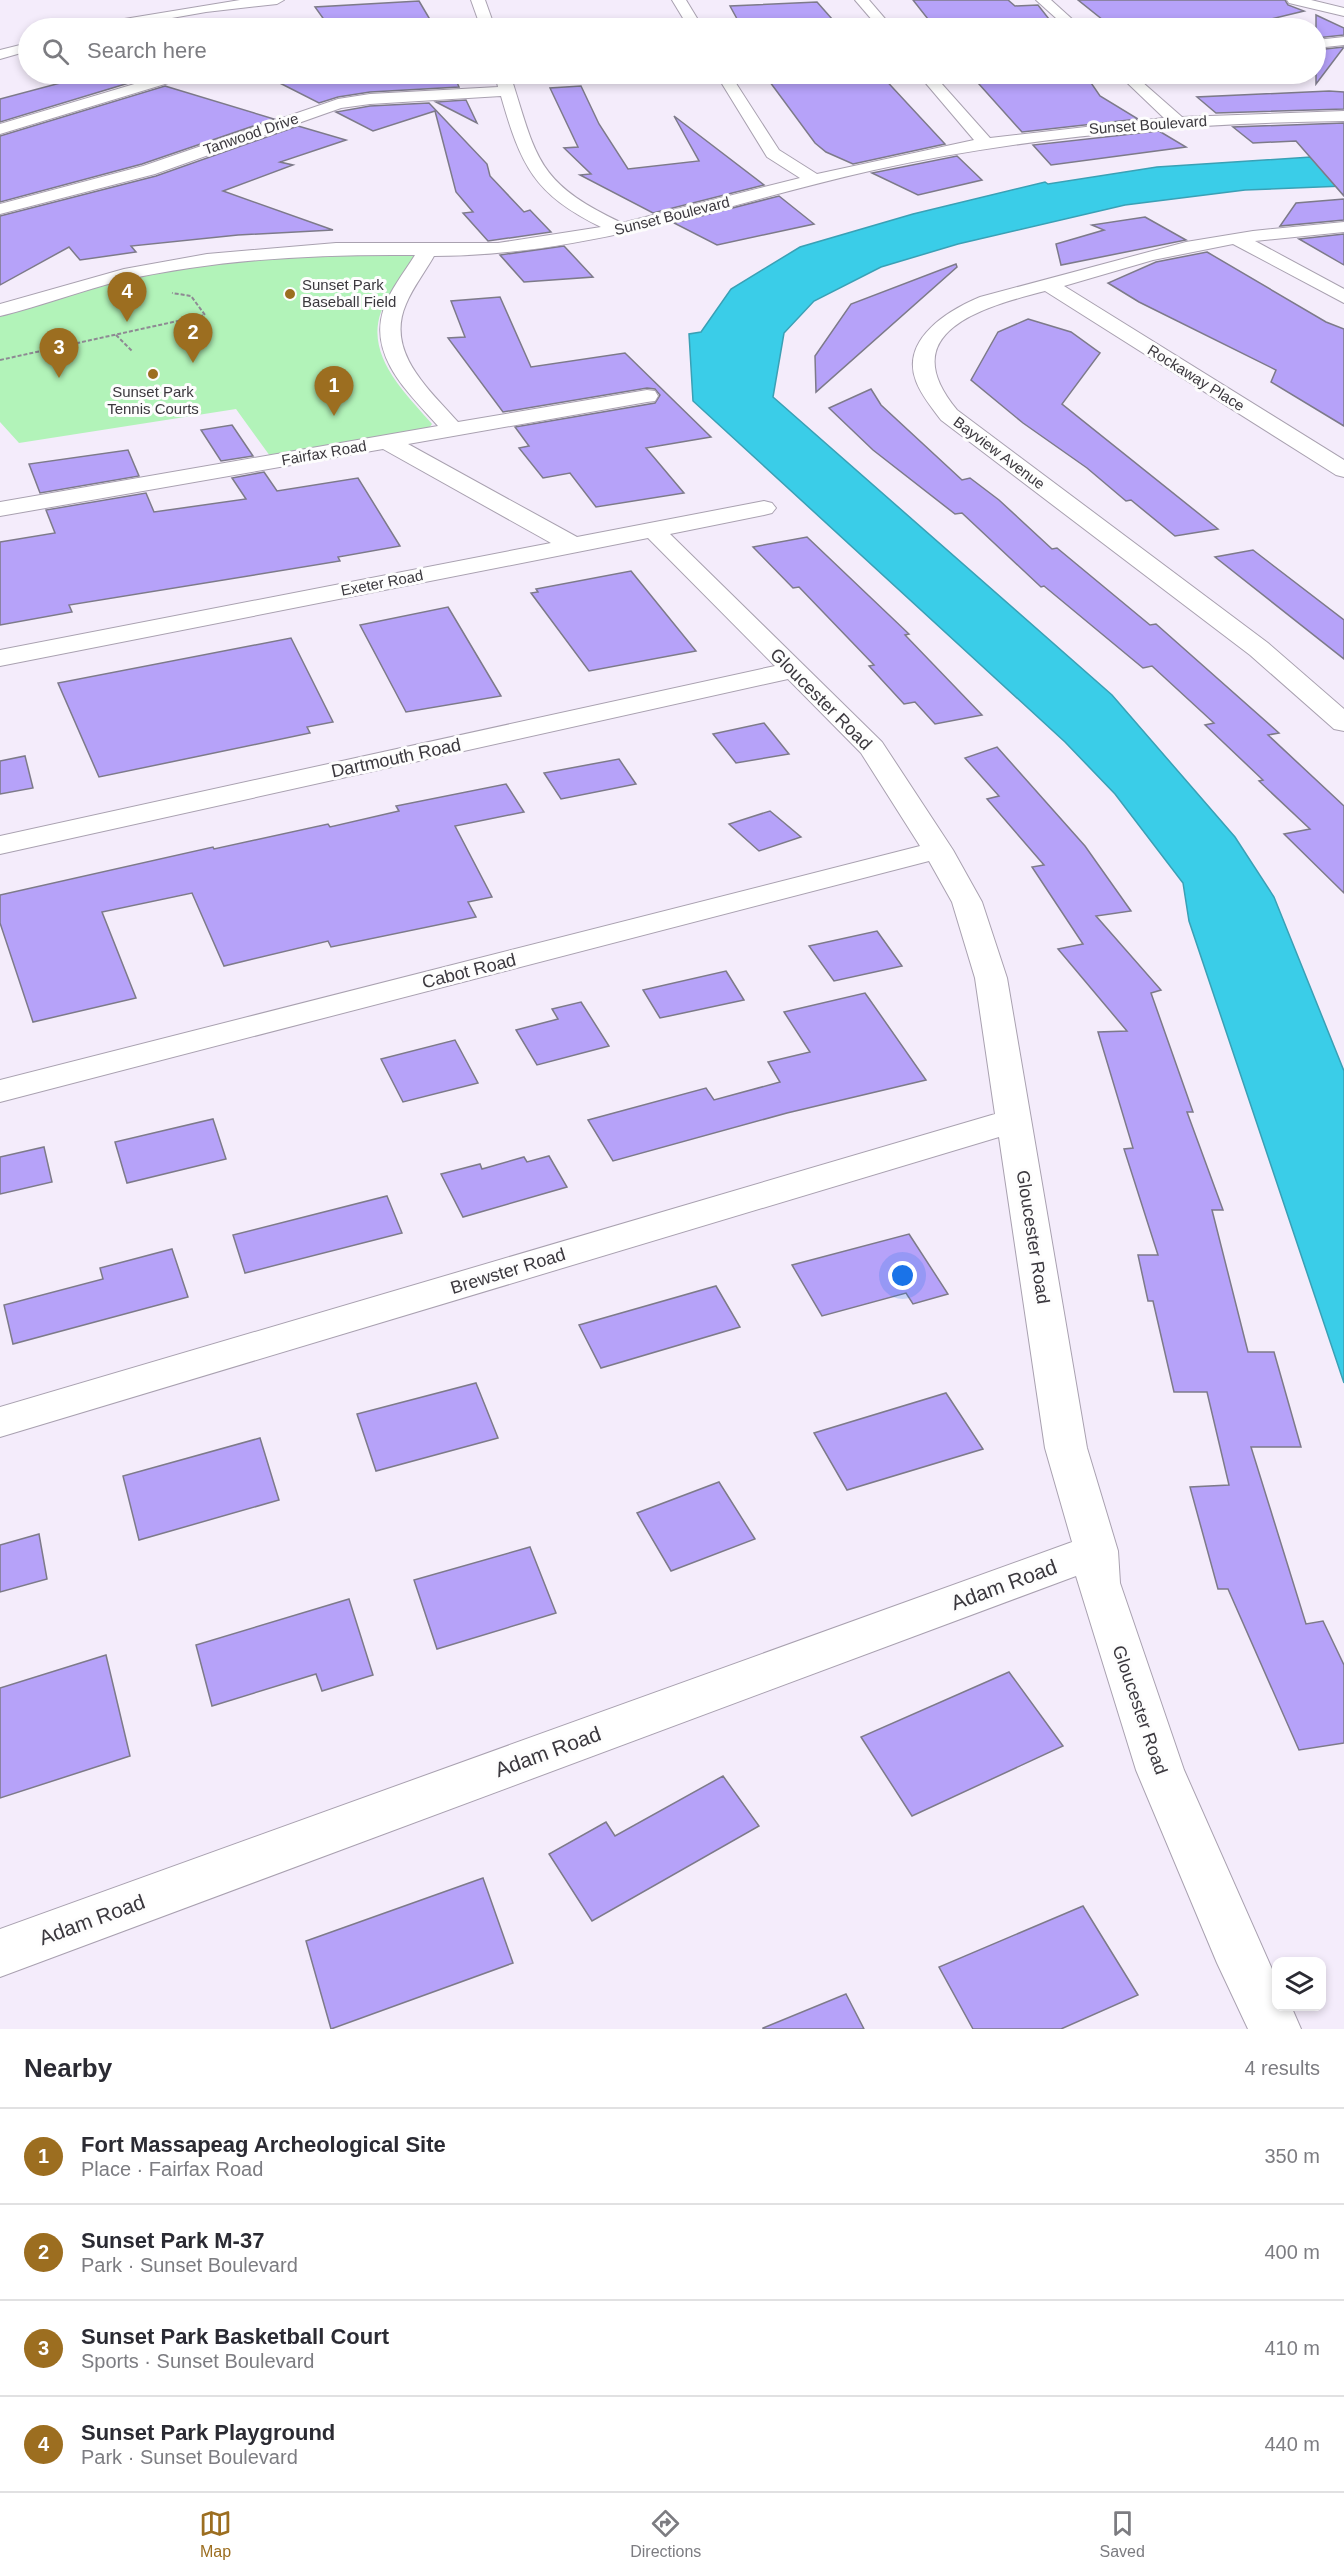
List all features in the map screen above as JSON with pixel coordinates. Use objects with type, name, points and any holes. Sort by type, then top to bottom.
[{"type":"street","points":[[150,18],[206,8],[277,0]]},
{"type":"street","points":[[478,0],[484,18]]},
{"type":"street","points":[[679,0],[690,18]]},
{"type":"street","points":[[862,0],[877,18]]},
{"type":"street","points":[[1043,0],[1064,18]]},
{"type":"street","points":[[1294,0],[1344,12]]},
{"type":"street","points":[[1326,43],[1344,41]]},
{"type":"street","points":[[0,55],[18,50]]},
{"type":"street","points":[[0,129],[150,84]]},
{"type":"street","points":[[506,84],[528,151],[539,174],[551,187],[590,215],[621,229]]},
{"type":"street","points":[[729,84],[773,153],[814,180]]},
{"type":"street","points":[[934,84],[985,143]]},
{"type":"street","points":[[1136,84],[1178,122]]},
{"type":"street","name":"Tanwood Drive","points":[[0,208],[149,170],[338,104],[370,99],[508,90]]},
{"type":"street","name":"Sunset Boulevard","points":[[0,310],[111,276],[203,260],[338,249],[428,250],[517,247],[621,229],[814,180],[985,143],[1107,126],[1344,116]]},
{"type":"street","name":"Bayview Avenue","points":[[1344,227],[1289,231],[1164,252],[985,303],[949,321],[933,338],[925,354],[922,369],[927,389],[949,415],[1259,650],[1344,723]]},
{"type":"street","points":[[1237,239],[1344,297]]},
{"type":"street","points":[[428,250],[392,312],[390,339],[393,354],[408,376],[453,430]]},
{"type":"street","name":"Rockaway Place","points":[[1048,285],[1344,470]]},
{"type":"street","name":"Fairfax Road","points":[[0,509],[647,396]]},
{"type":"street","points":[[387,442],[573,545]]},
{"type":"street","name":"Exeter Road","points":[[0,658],[764,508]]},
{"type":"street","name":"Gloucester Road","points":[[653,530],[872,748],[938,850],[967,902],[991,978],[1066,1448],[1096,1551],[1098,1583],[1160,1770],[1242,1963],[1275,2029]]},
{"type":"street","name":"Dartmouth Road","points":[[0,845],[792,670]]},
{"type":"street","name":"Cabot Road","points":[[0,1091],[938,850]]},
{"type":"street","name":"Brewster Road","points":[[0,1422],[1015,1120]]},
{"type":"street","name":"Adam Road","points":[[0,1953],[1096,1551]]},
{"type":"path","points":[[0,360],[205,315],[191,296],[163,291]]},
{"type":"path","points":[[116,334],[133,352]]},
{"type":"green space","points":[[417,253],[384,304],[378,328],[379,344],[383,359],[400,387],[432,424],[429,428],[270,456],[236,409],[19,443],[0,422],[0,315],[117,278],[273,256]]},
{"type":"water","points":[[1311,157],[1344,186],[1245,190],[1125,205],[958,244],[881,267],[814,301],[784,333],[773,397],[1112,695],[1235,837],[1274,897],[1344,1071],[1344,1383],[1189,921],[1183,883],[1115,794],[1065,742],[693,401],[689,334],[701,332],[731,289],[800,247],[913,214],[1045,182],[1048,184],[1157,167]]},
{"type":"building","points":[[913,0],[1008,0],[1015,6],[1038,5],[1048,18],[927,18]]},
{"type":"building","points":[[1078,0],[1285,0],[1288,5],[1304,11],[1275,18],[1100,18]]},
{"type":"building","points":[[419,1],[429,18],[323,18],[315,7]]},
{"type":"building","points":[[817,2],[831,18],[737,18],[730,6]]},
{"type":"building","points":[[1326,20],[1344,28],[1344,35],[1326,37]]},
{"type":"building","points":[[1344,47],[1326,71],[1326,49]]},
{"type":"building","points":[[56,84],[125,84],[0,122],[0,99]]},
{"type":"building","points":[[282,84],[458,84],[459,87],[370,92],[338,97],[319,103]]},
{"type":"building","points":[[771,84],[889,84],[945,144],[853,164],[826,152],[815,143]]},
{"type":"building","points":[[979,84],[1092,84],[1100,96],[1138,119],[1022,132]]},
{"type":"building","points":[[165,86],[274,119],[142,164],[0,202],[0,136]]},
{"type":"building","points":[[581,86],[599,124],[628,169],[699,161],[674,116],[764,185],[653,213],[580,175],[591,174],[564,148],[578,147],[550,88]]},
{"type":"building","points":[[1344,92],[1344,109],[1216,113],[1197,97]]},
{"type":"building","points":[[466,100],[477,123],[436,102]]},
{"type":"building","points":[[429,103],[487,164],[490,176],[524,212],[530,210],[551,232],[488,241],[463,213],[473,212],[456,192],[435,111],[373,131],[336,112],[370,106]]},
{"type":"building","points":[[1344,123],[1344,196],[1296,141],[1253,143],[1233,127]]},
{"type":"building","points":[[298,126],[346,140],[280,162],[293,165],[223,191],[333,230],[238,235],[131,246],[136,252],[80,260],[69,247],[0,285],[0,216],[156,176]]},
{"type":"building","points":[[1159,131],[1186,147],[1051,165],[1033,145]]},
{"type":"building","points":[[957,156],[982,180],[918,195],[872,173]]},
{"type":"building","points":[[779,196],[814,224],[717,245],[674,223]]},
{"type":"building","points":[[1344,199],[1344,220],[1280,226],[1296,203]]},
{"type":"building","points":[[1145,217],[1186,240],[1061,265],[1056,244],[1104,230],[1092,225]]},
{"type":"building","points":[[1344,234],[1344,265],[1299,239]]},
{"type":"building","points":[[564,246],[593,277],[524,282],[500,255]]},
{"type":"building","points":[[1207,252],[1326,322],[1344,329],[1344,426],[1271,382],[1276,370],[1139,302],[1108,283],[1156,262]]},
{"type":"building","points":[[956,264],[957,267],[816,392],[815,356],[851,304]]},
{"type":"building","points":[[500,297],[531,367],[625,353],[711,437],[646,448],[684,493],[596,507],[570,473],[543,478],[519,448],[529,446],[515,427],[655,403],[660,395],[655,389],[647,388],[503,412],[448,338],[465,337],[451,301]]},
{"type":"building","points":[[1028,319],[1071,332],[1100,353],[1062,404],[1218,529],[1175,536],[1131,500],[1126,501],[1087,468],[1023,423],[971,380],[998,332]]},
{"type":"building","points":[[871,389],[881,405],[962,480],[970,478],[999,500],[1052,549],[1057,548],[1150,625],[1156,624],[1279,733],[1268,735],[1344,806],[1344,893],[1284,834],[1310,829],[1205,725],[1214,723],[1152,666],[1143,668],[1044,586],[1041,587],[962,513],[955,514],[873,450],[829,408]]},
{"type":"building","points":[[232,425],[253,456],[221,461],[201,430]]},
{"type":"building","points":[[128,450],[139,476],[40,493],[29,464]]},
{"type":"building","points":[[264,472],[277,491],[358,478],[400,546],[338,557],[340,561],[69,605],[72,612],[0,625],[0,542],[55,533],[46,510],[146,493],[154,512],[246,499],[232,478]]},
{"type":"building","points":[[807,537],[909,634],[905,635],[982,715],[935,724],[915,702],[904,704],[869,666],[874,665],[799,587],[793,588],[753,547]]},
{"type":"building","points":[[1253,550],[1344,620],[1344,659],[1215,557]]},
{"type":"building","points":[[631,571],[696,651],[589,671],[531,593],[538,592],[536,589]]},
{"type":"building","points":[[448,607],[501,696],[406,712],[360,625]]},
{"type":"building","points":[[291,638],[333,722],[307,727],[310,733],[99,777],[58,683]]},
{"type":"building","points":[[764,723],[789,754],[736,763],[713,734]]},
{"type":"building","points":[[997,747],[1085,846],[1131,911],[1096,916],[1161,990],[1151,993],[1193,1112],[1187,1112],[1223,1210],[1212,1210],[1248,1352],[1274,1352],[1301,1447],[1251,1447],[1306,1624],[1323,1621],[1344,1665],[1344,1743],[1299,1750],[1228,1589],[1218,1589],[1190,1487],[1229,1485],[1207,1392],[1174,1392],[1153,1301],[1148,1301],[1138,1255],[1158,1255],[1124,1149],[1133,1148],[1098,1032],[1127,1031],[1058,949],[1083,944],[1032,867],[1044,865],[987,799],[999,796],[965,758]]},
{"type":"building","points":[[25,756],[33,788],[0,794],[0,761]]},
{"type":"building","points":[[619,759],[636,784],[561,799],[544,773]]},
{"type":"building","points":[[506,784],[524,812],[455,826],[492,897],[468,902],[476,917],[331,947],[328,941],[224,966],[192,893],[102,912],[136,998],[33,1022],[0,923],[0,895],[213,847],[214,849],[328,824],[330,827],[399,811],[396,806]]},
{"type":"building","points":[[770,811],[801,837],[759,851],[729,824]]},
{"type":"building","points":[[877,931],[902,966],[834,981],[809,946]]},
{"type":"building","points":[[726,971],[744,1000],[660,1018],[643,990]]},
{"type":"building","points":[[865,993],[926,1080],[787,1113],[613,1161],[588,1120],[706,1088],[714,1100],[780,1082],[768,1062],[810,1052],[784,1012]]},
{"type":"building","points":[[581,1002],[609,1046],[537,1065],[516,1030],[558,1019],[552,1009]]},
{"type":"building","points":[[455,1040],[478,1083],[403,1102],[381,1059]]},
{"type":"building","points":[[213,1119],[226,1159],[127,1183],[115,1142]]},
{"type":"building","points":[[44,1147],[52,1182],[0,1194],[0,1157]]},
{"type":"building","points":[[549,1156],[567,1187],[463,1217],[441,1174],[480,1164],[482,1169],[524,1157],[527,1162]]},
{"type":"building","points":[[387,1196],[402,1233],[245,1273],[233,1235]]},
{"type":"building","points":[[909,1234],[948,1294],[913,1304],[906,1293],[822,1316],[792,1265]]},
{"type":"building","points":[[172,1249],[188,1297],[13,1344],[4,1305],[103,1279],[100,1268]]},
{"type":"building","points":[[716,1286],[740,1327],[601,1368],[579,1325]]},
{"type":"building","points":[[476,1383],[498,1438],[376,1471],[357,1414]]},
{"type":"building","points":[[946,1393],[983,1449],[847,1490],[814,1433]]},
{"type":"building","points":[[260,1438],[279,1500],[139,1540],[123,1476]]},
{"type":"building","points":[[719,1482],[755,1539],[671,1571],[637,1513]]},
{"type":"building","points":[[39,1534],[47,1579],[0,1592],[0,1545]]},
{"type":"building","points":[[530,1547],[556,1613],[437,1649],[414,1580]]},
{"type":"building","points":[[349,1599],[373,1675],[322,1691],[316,1674],[212,1706],[196,1645]]},
{"type":"building","points":[[106,1655],[130,1756],[0,1798],[0,1688]]},
{"type":"building","points":[[1009,1672],[1063,1746],[912,1816],[861,1737]]},
{"type":"building","points":[[723,1776],[759,1826],[592,1921],[549,1854],[606,1822],[615,1836]]},
{"type":"building","points":[[483,1878],[513,1963],[331,2029],[306,1941]]},
{"type":"building","points":[[1083,1906],[1138,1995],[1061,2029],[973,2029],[939,1967]]},
{"type":"building","points":[[846,1994],[864,2029],[763,2029],[763,2028]]},
{"type":"place","name":"Sunset Park Baseball Field","points":[[290,294]]},
{"type":"place","name":"Sunset Park Playground","points":[[127,322]]},
{"type":"place","name":"Sunset Park M-37","points":[[193,363]]},
{"type":"place","name":"Sunset Park Tennis Courts","points":[[153,374]]},
{"type":"place","name":"Sunset Park Basketball Court","points":[[59,378]]},
{"type":"place","name":"Fort Massapeag Archeological Site","points":[[334,416]]}]
